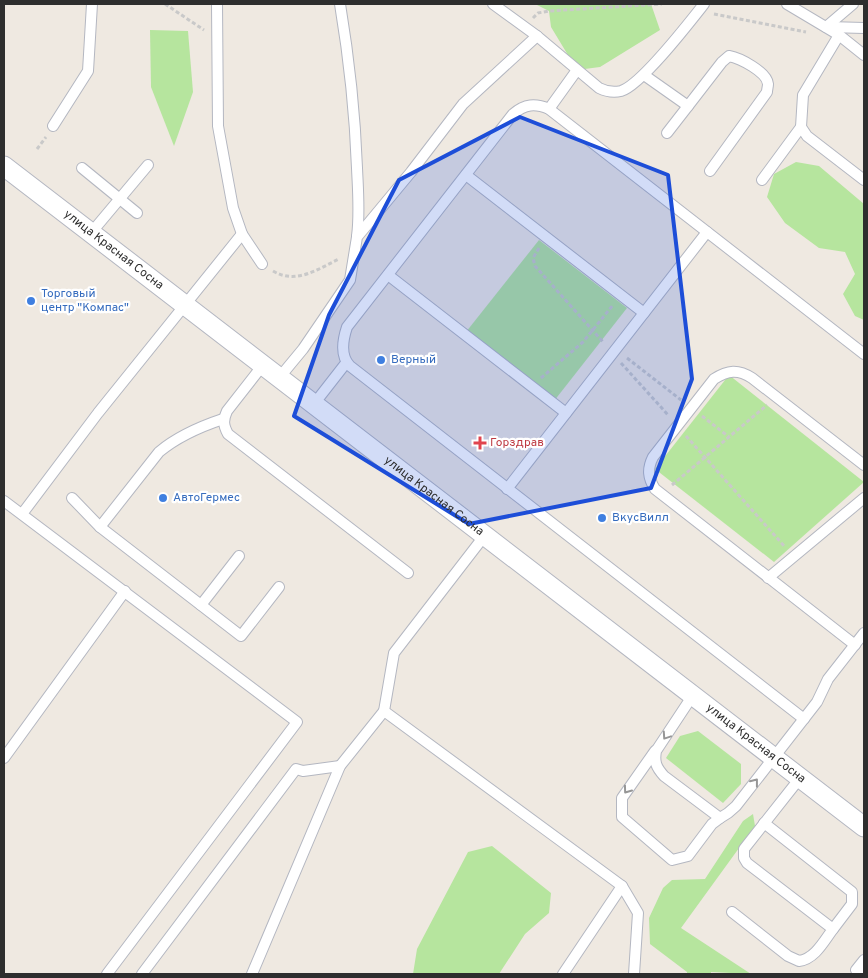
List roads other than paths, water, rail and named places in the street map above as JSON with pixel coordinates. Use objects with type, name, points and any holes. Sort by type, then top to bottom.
[{"type":"street","name":"улица Красная Сосна","points":[[4,166],[864,828]]},
{"type":"lane","points":[[54,126],[88,71],[92,4]]},
{"type":"lane","points":[[217,4],[218,126],[233,208],[242,234],[262,264]]},
{"type":"lane","points":[[279,378],[302,349],[350,280],[359,220],[356,138],[347,45],[340,4]]},
{"type":"lane","points":[[493,4],[537,36],[598,88],[607,92],[621,91],[644,75],[705,8]]},
{"type":"lane","points":[[786,4],[839,35],[864,55]]},
{"type":"lane","points":[[826,27],[853,4]]},
{"type":"lane","points":[[826,27],[864,28]]},
{"type":"lane","points":[[762,180],[801,127],[803,95],[839,35]]},
{"type":"lane","points":[[357,237],[464,104],[537,36]]},
{"type":"lane","points":[[667,133],[722,62],[730,56],[739,58],[764,75],[768,83],[767,92],[710,171]]},
{"type":"lane","points":[[549,109],[577,70]]},
{"type":"lane","points":[[644,75],[688,106]]},
{"type":"lane","points":[[314,404],[346,363],[344,342],[347,327],[513,114],[528,105],[540,105],[549,109],[864,354]]},
{"type":"lane","points":[[801,127],[807,136],[864,180]]},
{"type":"lane","points":[[91,233],[148,165]]},
{"type":"lane","points":[[82,168],[137,213]]},
{"type":"lane","points":[[466,175],[644,313]]},
{"type":"lane","points":[[508,489],[707,232]]},
{"type":"lane","points":[[22,514],[98,413],[242,234]]},
{"type":"lane","points":[[388,275],[566,413]]},
{"type":"lane","points":[[346,363],[804,718]]},
{"type":"lane","points":[[263,365],[226,411],[223,419],[224,427],[228,434],[408,573]]},
{"type":"lane","points":[[855,645],[655,489],[651,482],[649,469],[650,463],[677,425],[714,378],[731,371],[745,374],[864,465]]},
{"type":"lane","points":[[100,527],[159,452],[169,443],[191,431],[223,419]]},
{"type":"lane","points":[[72,498],[100,527],[242,636],[280,587]]},
{"type":"lane","points":[[768,578],[864,498]]},
{"type":"lane","points":[[4,501],[298,722],[108,974]]},
{"type":"lane","points":[[252,974],[340,766],[384,710],[394,653],[485,536]]},
{"type":"lane","points":[[201,605],[239,556]]},
{"type":"lane","points":[[4,758],[125,591]]},
{"type":"lane","points":[[693,695],[622,798],[622,817],[672,860],[688,856],[712,824],[728,814],[736,806],[820,698],[828,679],[864,633]]},
{"type":"lane","points":[[384,710],[622,886],[638,913],[634,974]]},
{"type":"lane","points":[[656,751],[654,760],[656,768],[720,818]]},
{"type":"lane","points":[[142,974],[296,769],[303,771],[340,766]]},
{"type":"lane","points":[[800,778],[744,849],[744,858],[833,929]]},
{"type":"lane","points":[[732,912],[788,956],[799,961],[813,954],[852,904],[852,892],[764,823]]},
{"type":"lane","points":[[563,974],[622,886]]},
{"type":"lane","points":[[857,973],[864,960]]},
{"type":"place","name":"Торговый центр \"Компас\"","points":[[31,301]]},
{"type":"place","name":"Верный","points":[[381,360]]},
{"type":"place","name":"Горздрав","points":[[480,443]]},
{"type":"place","name":"АвтоГермес","points":[[163,498]]},
{"type":"place","name":"ВкусВилл","points":[[602,518]]}]
